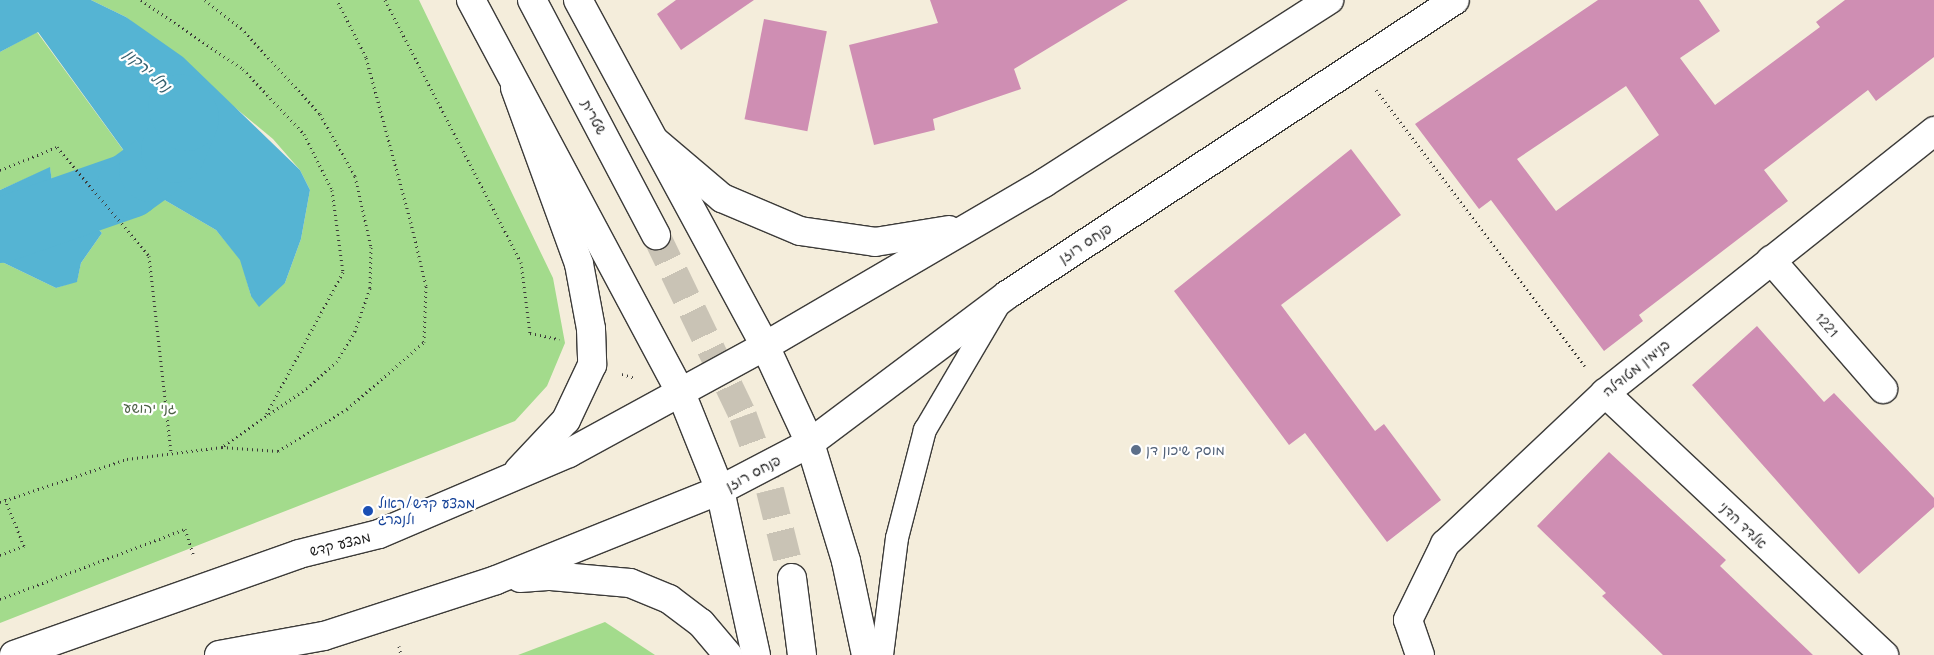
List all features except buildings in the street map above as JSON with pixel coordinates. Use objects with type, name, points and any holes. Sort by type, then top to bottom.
[{"type":"main road","points":[[471,0],[515,88],[681,393],[720,490],[756,655]]},
{"type":"main road","name":"שטרית","points":[[532,0],[656,235]]},
{"type":"main road","points":[[578,0],[765,346],[810,443],[846,561],[866,655]]},
{"type":"main road","points":[[681,393],[977,223],[1329,0]]},
{"type":"main road","name":"פנחס רוזן","points":[[720,490],[810,443],[1006,295],[1455,0]]},
{"type":"main road","points":[[510,481],[566,420],[592,365],[591,329],[579,264],[515,88]]},
{"type":"main road","name":"בנימין מטודלה","points":[[1420,655],[1408,620],[1445,544],[1605,393],[1934,131]]},
{"type":"main road","points":[[656,142],[722,198],[800,231],[875,242],[918,238],[977,223]]},
{"type":"main road","name":"1221","points":[[1771,260],[1883,389]]},
{"type":"main road","name":"מבצע קדש","points":[[14,655],[204,586],[299,554],[380,534],[510,481],[681,393]]},
{"type":"main road","name":"אלדד הדני","points":[[1605,393],[1884,655]]},
{"type":"main road","points":[[219,655],[324,636],[496,580],[720,490]]},
{"type":"main road","points":[[496,580],[551,576],[630,583],[669,599],[701,623],[728,655]]},
{"type":"main road","points":[[792,578],[802,655]]},
{"type":"street","points":[[882,655],[897,538],[925,430],[976,338],[1006,295]]},
{"type":"path","points":[[141,0],[243,69],[304,134],[332,190],[343,272],[265,418]]},
{"type":"path","points":[[205,0],[240,28],[320,114],[355,176],[371,247],[370,288],[355,331],[337,361],[265,418],[222,447]]},
{"type":"path","points":[[0,502],[127,459],[222,447],[278,451],[347,409],[424,342],[426,286],[411,223],[366,57],[338,0]]},
{"type":"path","points":[[385,0],[521,262],[530,333],[568,341]]},
{"type":"path","points":[[1376,90],[1605,393]]},
{"type":"path","points":[[0,170],[57,146],[149,256],[171,453]]},
{"type":"path","points":[[0,555],[24,546],[5,499]]},
{"type":"path","points":[[0,599],[185,529],[204,586]]},
{"type":"green space","name":"גני יהושע","points":[[91,0],[419,0],[553,278],[565,343],[547,386],[515,421],[0,623],[0,261],[56,288],[77,281],[81,263],[102,233],[52,182],[50,168],[0,190],[0,52],[37,32],[156,195],[216,230],[241,260],[251,296],[285,283],[301,239],[310,190],[300,170],[273,139],[126,17]]},
{"type":"green space","points":[[605,622],[655,655],[518,655]]},
{"type":"water","points":[[0,0],[91,0],[126,17],[183,57],[300,170],[310,190],[301,239],[285,283],[259,307],[251,296],[240,260],[216,230],[156,195],[38,32],[0,52]]},
{"type":"water","points":[[50,167],[52,182],[102,233],[81,263],[77,282],[56,288],[0,261],[0,190]]},
{"type":"waterway","name":"נחל ירקון","points":[[0,230],[129,185],[173,150],[186,118],[180,106]]},
{"type":"tunnel","points":[[656,235],[743,416],[770,490],[792,578]]},
{"type":"place","name":"מוסך שיכון דן","points":[[1136,450]]},
{"type":"place","name":"מבצע קדש/ראול ולנברג","points":[[368,511]]}]
